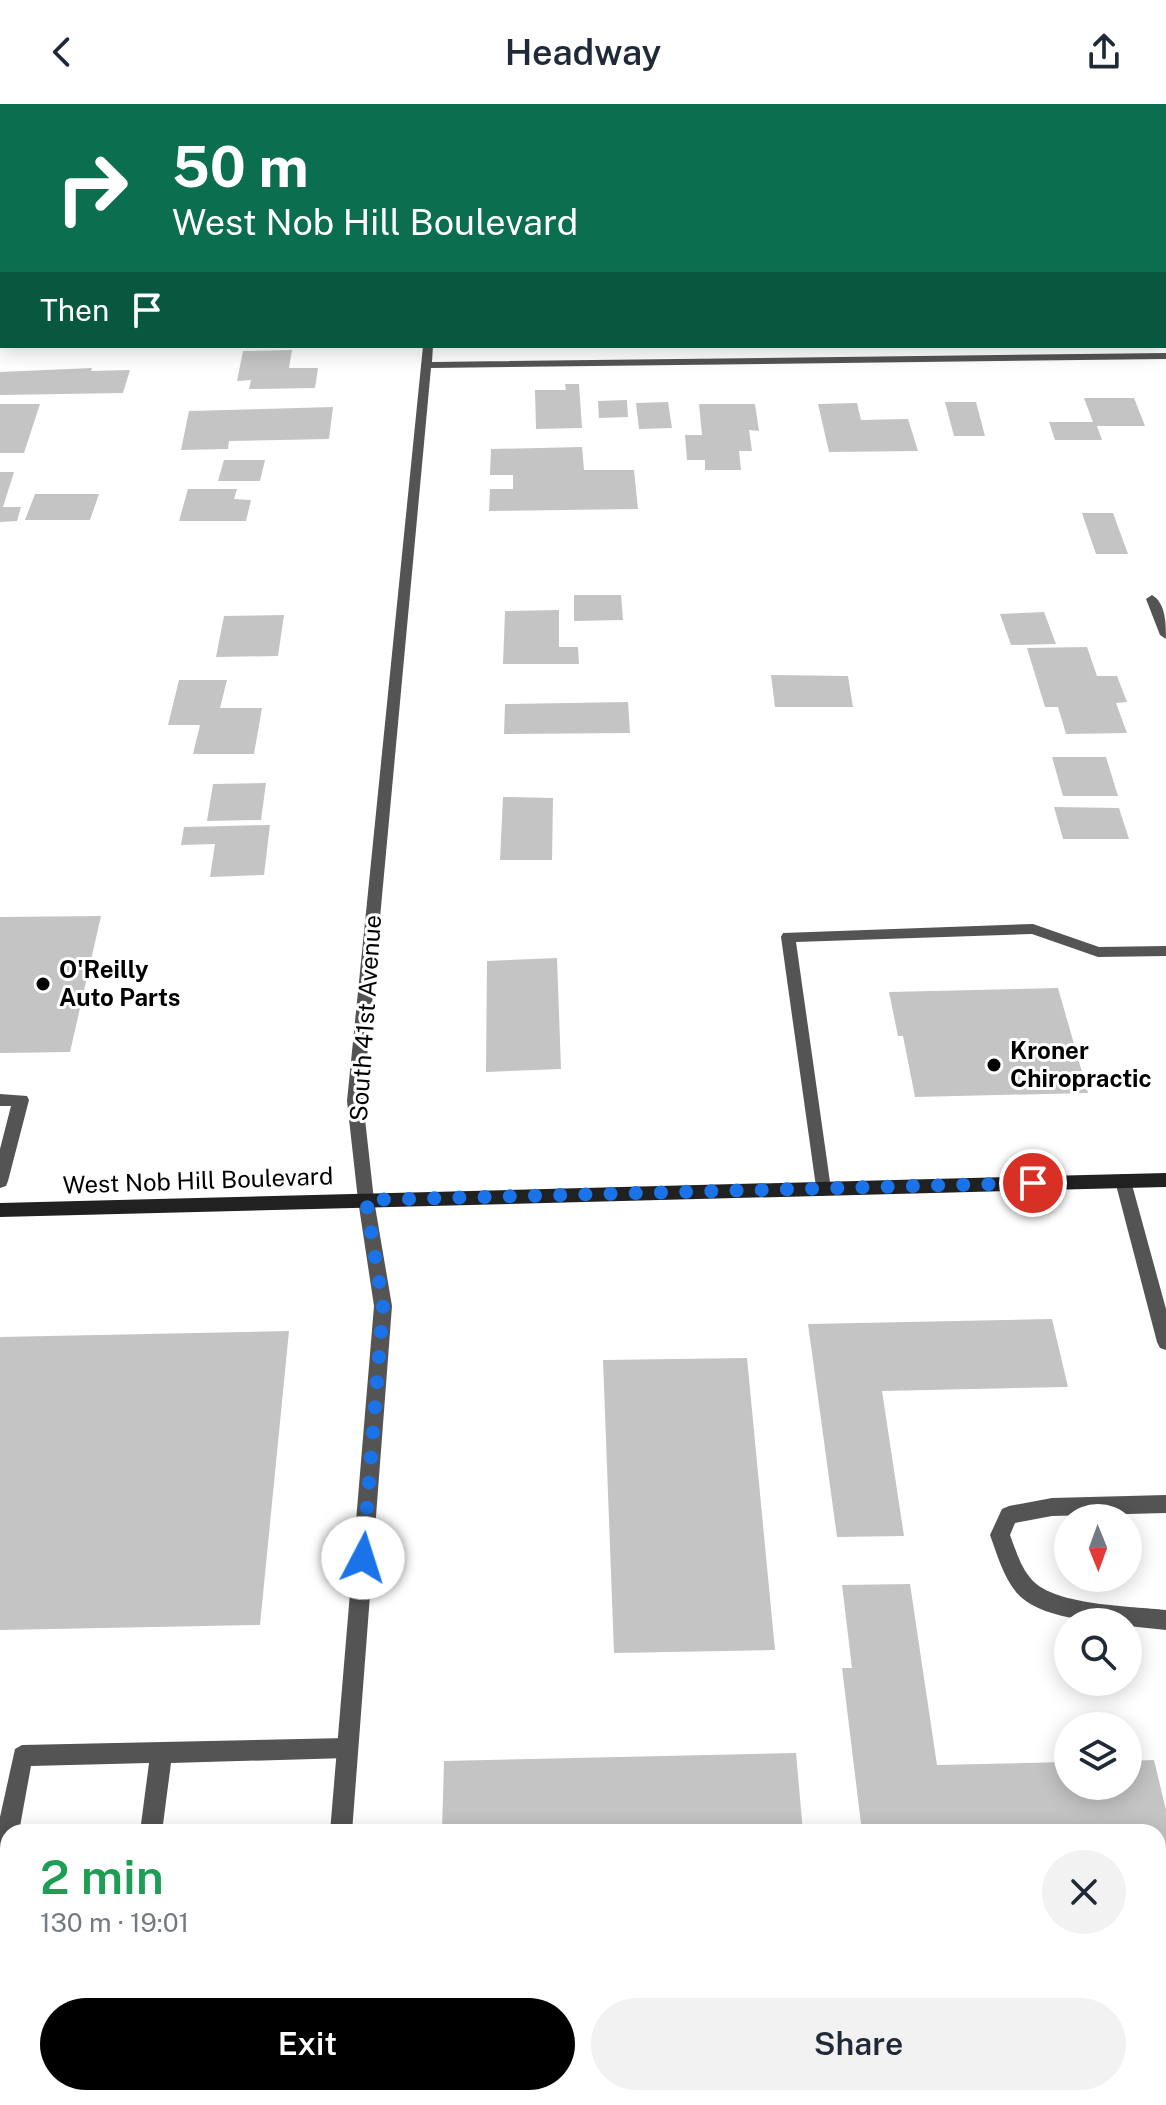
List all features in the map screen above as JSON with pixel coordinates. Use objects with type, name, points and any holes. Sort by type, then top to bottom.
[{"type":"main road","name":"West Nob Hill Boulevard","points":[[0,1210],[1166,1180]]},
{"type":"street","name":"South 41st Avenue","points":[[342,1824],[383,1306],[366,1200],[355,1101],[428,348]]},
{"type":"street","points":[[427,365],[1166,356]]},
{"type":"street","points":[[1152,599],[1166,635]]},
{"type":"street","points":[[823,1189],[788,937],[1033,929],[1098,952],[1166,951]]},
{"type":"street","points":[[0,1100],[21,1100],[0,1181]]},
{"type":"street","points":[[1123,1181],[1166,1342]]},
{"type":"street","points":[[1166,1504],[1052,1507],[1009,1515],[1000,1535],[1009,1559],[1029,1591],[1061,1605],[1166,1620]]},
{"type":"street","points":[[10,1824],[22,1756],[161,1755],[347,1748]]},
{"type":"street","points":[[152,1824],[161,1755]]},
{"type":"building","points":[[292,350],[289,368],[318,368],[315,388],[249,389],[251,380],[237,381],[243,351]]},
{"type":"building","points":[[92,368],[91,371],[130,370],[123,393],[0,395],[0,372]]},
{"type":"building","points":[[565,384],[579,384],[582,428],[536,429],[535,390],[566,390]]},
{"type":"building","points":[[1084,398],[1134,398],[1145,426],[1097,426],[1102,440],[1055,440],[1049,422],[1093,422]]},
{"type":"building","points":[[627,400],[628,417],[599,418],[598,401]]},
{"type":"building","points":[[668,402],[672,428],[639,429],[636,403]]},
{"type":"building","points":[[945,402],[976,402],[985,436],[954,436]]},
{"type":"building","points":[[857,403],[861,420],[908,419],[918,451],[829,452],[818,404]]},
{"type":"building","points":[[0,404],[40,404],[24,453],[0,453]]},
{"type":"building","points":[[699,404],[755,404],[759,431],[749,430],[752,451],[739,451],[741,470],[705,470],[705,460],[687,460],[685,435],[702,435]]},
{"type":"building","points":[[333,407],[329,439],[229,441],[228,449],[181,450],[189,411]]},
{"type":"building","points":[[582,447],[584,470],[634,470],[638,509],[489,511],[490,489],[513,489],[513,475],[490,475],[491,449]]},
{"type":"building","points":[[224,460],[265,460],[260,481],[218,481]]},
{"type":"building","points":[[0,472],[14,472],[3,507],[21,507],[17,521],[0,522]]},
{"type":"building","points":[[188,489],[237,489],[234,499],[251,500],[246,521],[179,521]]},
{"type":"building","points":[[35,494],[99,494],[90,520],[25,520]]},
{"type":"building","points":[[1082,513],[1113,513],[1128,554],[1096,554]]},
{"type":"building","points":[[574,595],[621,595],[623,620],[574,621]]},
{"type":"building","points":[[559,610],[559,647],[578,647],[579,664],[503,664],[505,611]]},
{"type":"building","points":[[1044,612],[1056,644],[1011,645],[1000,614]]},
{"type":"building","points":[[284,615],[278,656],[216,657],[224,616]]},
{"type":"building","points":[[1087,647],[1097,676],[1117,676],[1127,702],[1116,703],[1127,733],[1066,734],[1058,707],[1045,707],[1027,648]]},
{"type":"building","points":[[771,675],[848,676],[853,707],[775,707]]},
{"type":"building","points":[[179,680],[227,680],[220,708],[262,708],[254,754],[193,754],[200,725],[168,725]]},
{"type":"building","points":[[628,702],[630,733],[504,734],[505,704]]},
{"type":"building","points":[[1052,757],[1106,757],[1118,796],[1063,796]]},
{"type":"building","points":[[266,783],[261,820],[207,821],[213,784]]},
{"type":"building","points":[[503,797],[553,798],[552,860],[500,860]]},
{"type":"building","points":[[1054,807],[1119,808],[1129,839],[1063,839]]},
{"type":"building","points":[[270,825],[264,875],[210,877],[215,844],[181,845],[184,827]]},
{"type":"building","name":"O'Reilly Auto Parts","points":[[101,916],[70,1052],[0,1053],[0,917]]},
{"type":"building","points":[[557,958],[561,1069],[486,1072],[487,961]]},
{"type":"building","name":"Kroner Chiropractic","points":[[1058,988],[1088,1093],[915,1097],[903,1036],[898,1036],[889,992]]},
{"type":"building","points":[[1052,1319],[1068,1387],[882,1391],[904,1536],[837,1537],[808,1324]]},
{"type":"building","points":[[289,1331],[260,1625],[0,1630],[0,1337]]},
{"type":"building","points":[[747,1358],[775,1650],[614,1653],[603,1360]]},
{"type":"building","points":[[910,1584],[937,1765],[1054,1762],[1054,1800],[1142,1800],[1142,1760],[1154,1760],[1166,1810],[1166,1824],[861,1824],[842,1668],[852,1668],[842,1585]]},
{"type":"building","points":[[796,1753],[802,1824],[442,1824],[444,1761]]},
{"type":"place","name":"O'Reilly Auto Parts","points":[[43,984]]},
{"type":"place","name":"Kroner Chiropractic","points":[[994,1065]]},
{"type":"route","points":[[363,1558],[383,1306],[366,1200],[1033,1183]]}]
